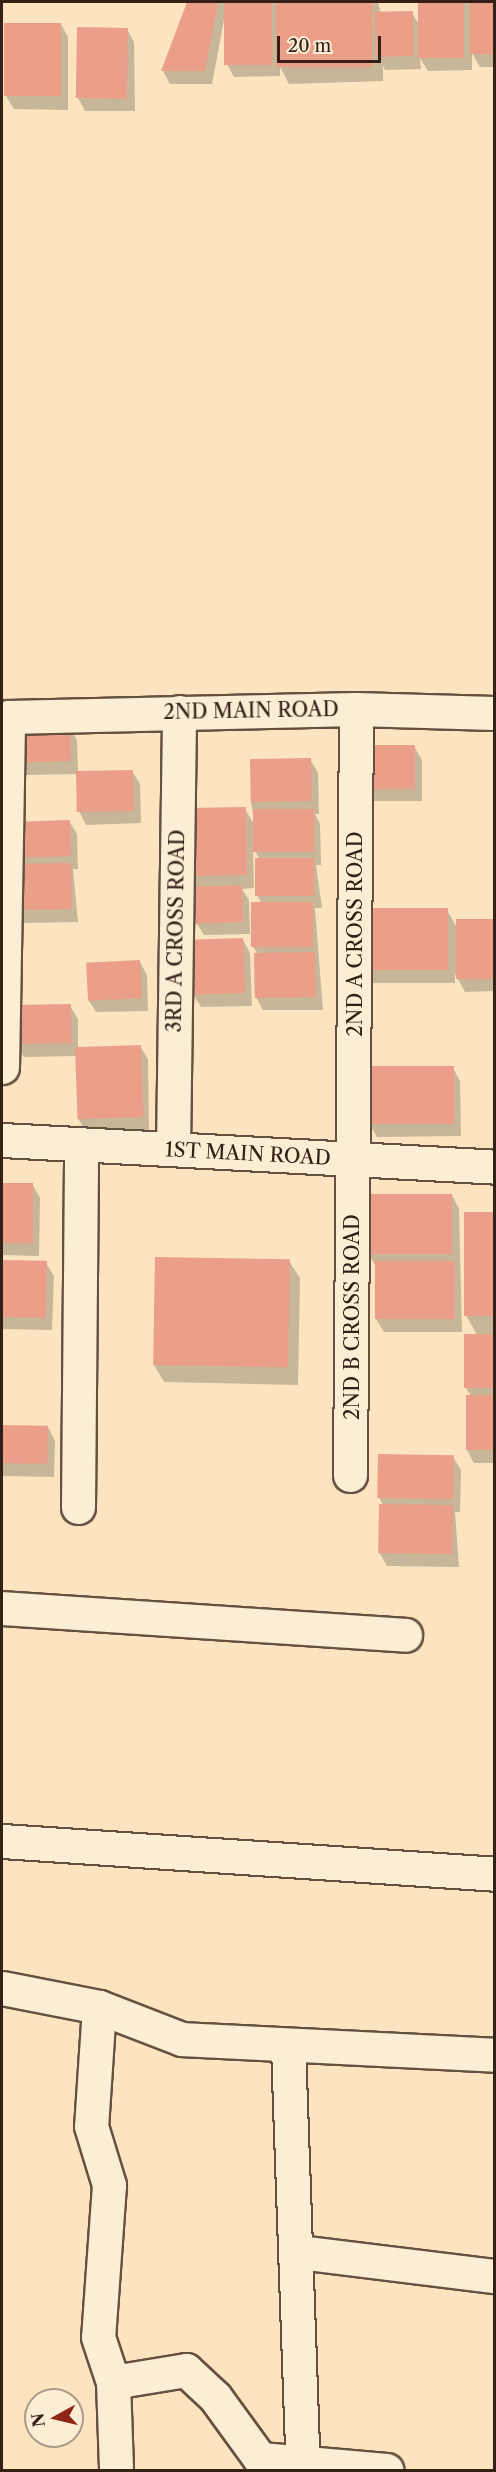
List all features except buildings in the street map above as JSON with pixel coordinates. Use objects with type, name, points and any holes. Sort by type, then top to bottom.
[{"type":"street","name":"2ND MAIN ROAD","points":[[2,1067],[8,717],[356,709],[495,713]]},
{"type":"street","name":"2ND A CROSS ROAD","points":[[353,1160],[356,709]]},
{"type":"street","name":"3RD A CROSS ROAD","points":[[173,1149],[179,712]]},
{"type":"street","name":"1ST MAIN ROAD","points":[[2,1140],[495,1167]]},
{"type":"street","points":[[78,1507],[81,1144]]},
{"type":"street","name":"2ND B CROSS ROAD","points":[[350,1475],[353,1160]]},
{"type":"street","points":[[2,1608],[405,1635]]},
{"type":"street","points":[[2,1841],[495,1874]]},
{"type":"street","points":[[2,1988],[99,2007],[182,2039],[288,2048],[495,2055]]},
{"type":"street","points":[[99,2007],[91,2126],[109,2185],[98,2337],[113,2382],[116,2470]]},
{"type":"street","points":[[288,2048],[298,2252],[302,2467]]},
{"type":"street","points":[[298,2252],[495,2276]]},
{"type":"street","points":[[113,2382],[186,2370],[215,2397],[260,2459],[302,2467],[387,2470]]}]
